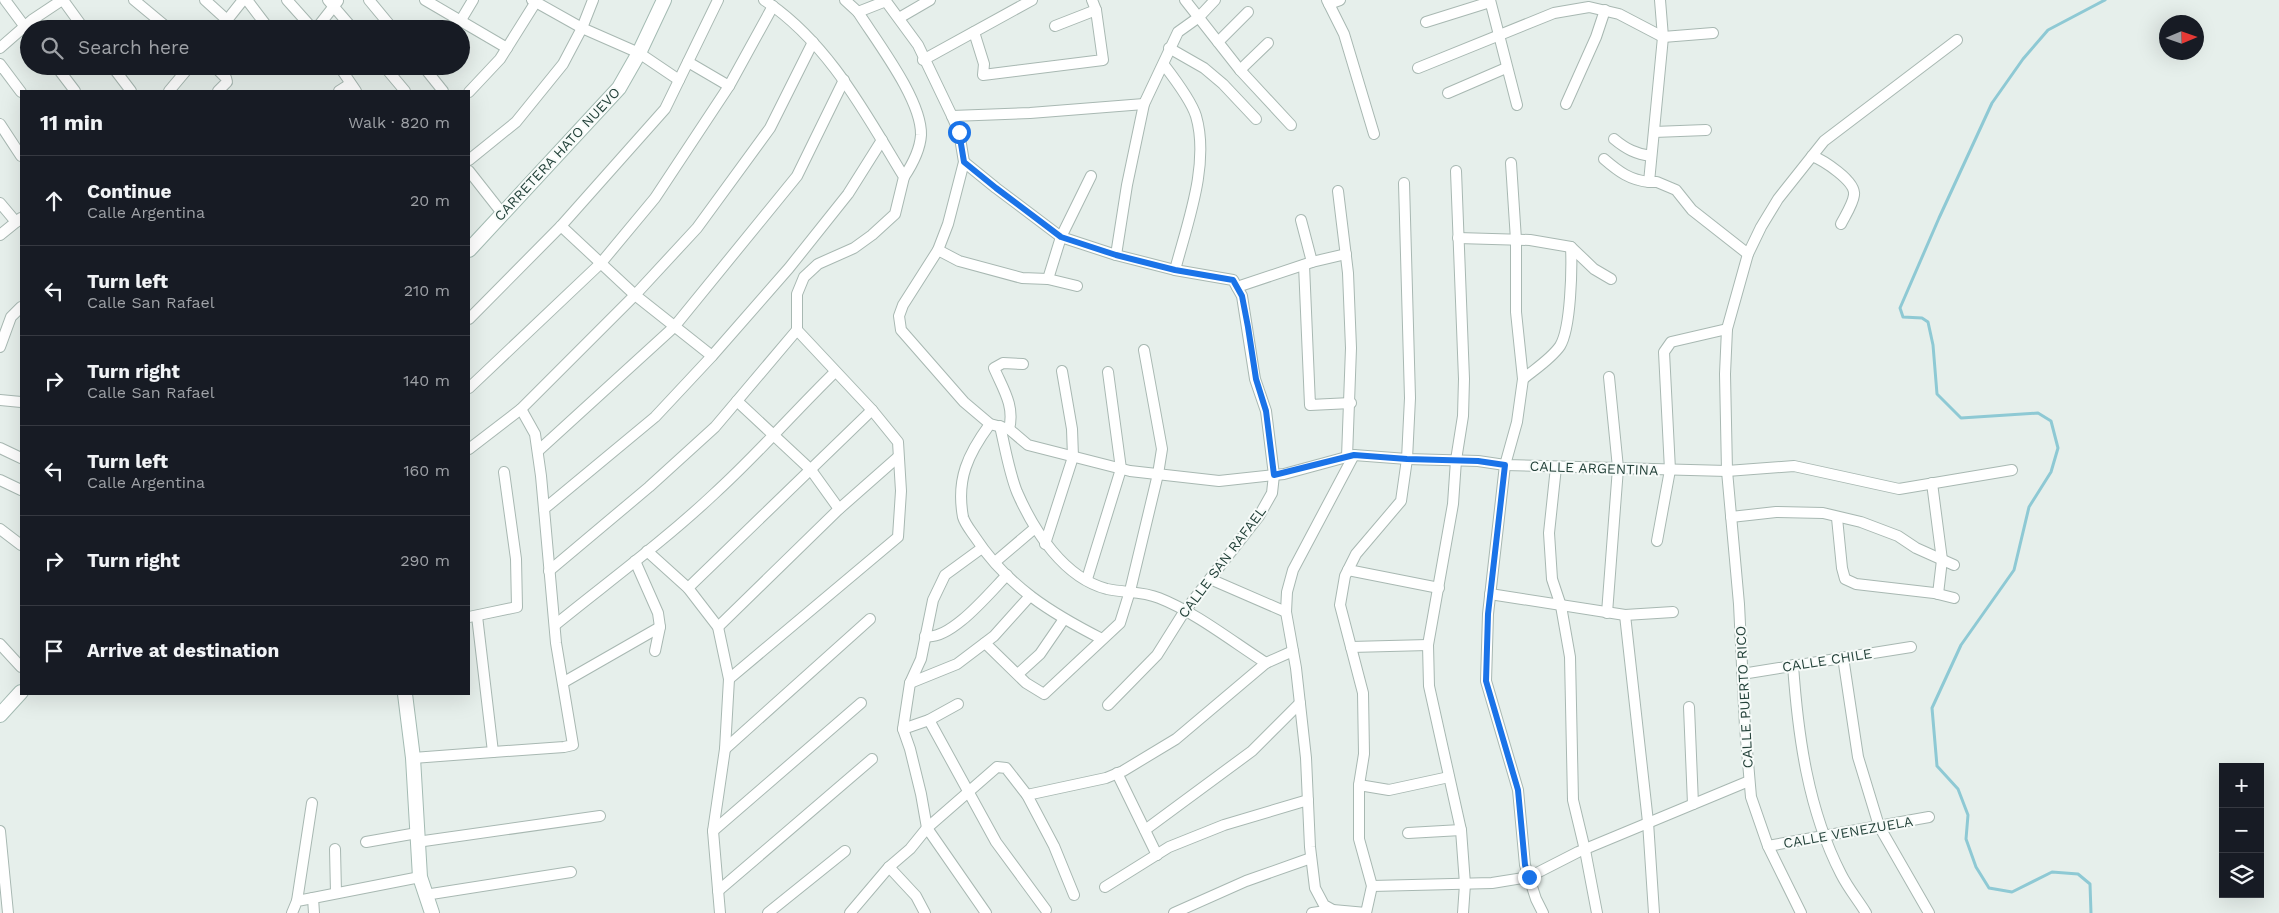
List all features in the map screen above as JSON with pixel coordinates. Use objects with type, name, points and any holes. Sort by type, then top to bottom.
[{"type":"main road","name":"CARRETERA HATO NUEVO","points":[[471,243],[604,107],[620,88],[664,0]]},
{"type":"main road","points":[[0,715],[20,693]]},
{"type":"main road","points":[[406,695],[413,758],[420,877],[432,913]]},
{"type":"street","points":[[5,0],[20,20]]},
{"type":"street","points":[[38,20],[62,0],[77,20]]},
{"type":"street","points":[[134,0],[158,20]]},
{"type":"street","points":[[205,0],[227,20],[243,0]]},
{"type":"street","points":[[247,0],[262,20]]},
{"type":"street","points":[[287,0],[304,20]]},
{"type":"street","points":[[370,0],[386,20]]},
{"type":"street","points":[[426,0],[461,20],[473,0]]},
{"type":"street","points":[[470,159],[516,122],[563,64],[582,28],[593,0]]},
{"type":"street","points":[[470,318],[561,226],[665,109],[718,0]]},
{"type":"street","points":[[764,0],[813,42],[844,80],[904,177]]},
{"type":"street","points":[[549,570],[649,487],[714,427],[737,401],[797,330],[797,294],[804,277],[818,264],[854,248],[895,214],[904,177],[913,165],[921,135],[919,117],[910,94],[858,12],[845,0]]},
{"type":"street","points":[[899,18],[930,0]]},
{"type":"street","points":[[923,60],[1032,0]]},
{"type":"street","points":[[974,32],[984,64],[984,76],[1103,60],[1096,10],[1092,0]]},
{"type":"street","points":[[1185,0],[1240,70],[1291,126]]},
{"type":"street","points":[[1116,255],[1127,185],[1144,104],[1178,32],[1199,17],[1215,0]]},
{"type":"street","points":[[1340,0],[1328,2],[1344,34],[1374,134]]},
{"type":"street","points":[[1649,182],[1663,37],[1660,0]]},
{"type":"street","points":[[470,91],[500,59],[535,1],[582,28],[639,53],[679,80]]},
{"type":"street","points":[[858,12],[885,1]]},
{"type":"street","name":"CALLE ARGENTINA","points":[[885,1],[918,45],[923,60],[959,132],[964,162],[948,224],[938,250],[903,305],[899,316],[901,330],[964,402],[1028,444],[1121,469],[1219,481],[1274,475],[1350,456],[1456,460],[1505,465],[1670,470],[1727,471],[1794,466],[1899,489],[2012,470]]},
{"type":"street","points":[[1426,22],[1490,1],[1517,105]]},
{"type":"street","points":[[322,20],[333,2],[346,20]]},
{"type":"street","points":[[470,387],[601,264],[655,198],[729,86],[773,6]]},
{"type":"street","points":[[1418,68],[1554,13],[1589,7],[1620,14],[1663,37],[1713,33]]},
{"type":"street","points":[[1055,26],[1096,10]]},
{"type":"street","points":[[1566,104],[1596,37],[1605,10]]},
{"type":"street","points":[[1218,42],[1248,12]]},
{"type":"street","points":[[470,25],[507,48]]},
{"type":"street","points":[[0,48],[20,34]]},
{"type":"street","name":"CALLE PUERTO RICO","points":[[1801,913],[1768,846],[1751,797],[1739,604],[1727,471],[1725,374],[1727,328],[1748,254],[1761,226],[1778,199],[1812,156],[1824,141],[1957,40]]},
{"type":"street","points":[[470,448],[521,408],[635,295],[697,228],[770,128],[813,42]]},
{"type":"street","points":[[1240,70],[1268,43]]},
{"type":"street","points":[[1169,48],[1204,68],[1223,84],[1256,119]]},
{"type":"street","points":[[688,62],[729,86]]},
{"type":"street","points":[[0,64],[20,91]]},
{"type":"street","points":[[1164,65],[1175,79],[1196,116],[1200,143],[1194,200],[1175,270]]},
{"type":"street","points":[[1448,93],[1506,68]]},
{"type":"street","points":[[63,75],[74,90]]},
{"type":"street","points":[[119,75],[130,90]]},
{"type":"street","points":[[170,90],[182,75]]},
{"type":"street","points":[[219,90],[227,82],[223,75]]},
{"type":"street","points":[[345,75],[353,88]]},
{"type":"street","points":[[392,75],[404,90]]},
{"type":"street","points":[[430,75],[442,90]]},
{"type":"street","points":[[538,451],[674,327],[797,176],[844,80]]},
{"type":"street","points":[[952,116],[1030,113],[1144,104]]},
{"type":"street","points":[[0,124],[20,154]]},
{"type":"street","points":[[1654,132],[1706,130]]},
{"type":"street","points":[[1614,139],[1625,148],[1639,154],[1651,156]]},
{"type":"street","points":[[544,509],[655,417],[712,356],[789,268],[848,194],[882,140]]},
{"type":"street","points":[[1812,156],[1822,160],[1852,187],[1854,197],[1841,224]]},
{"type":"street","points":[[1604,159],[1619,172],[1634,180],[1657,182],[1676,190],[1692,210],[1748,254]]},
{"type":"street","points":[[964,162],[1061,237],[1116,255],[1175,270],[1233,280],[1237,287],[1308,263],[1346,254]]},
{"type":"street","points":[[1511,163],[1516,240],[1516,312],[1523,379],[1517,422],[1505,465],[1490,594],[1486,681],[1518,790],[1525,865],[1543,913]]},
{"type":"street","points":[[1456,171],[1464,379],[1463,416],[1456,460],[1453,504],[1440,588],[1428,645],[1429,686],[1461,830],[1465,884],[1464,913]]},
{"type":"street","points":[[470,172],[502,213]]},
{"type":"street","points":[[1048,278],[1061,237],[1091,176]]},
{"type":"street","points":[[1312,913],[1333,910],[1366,913],[1372,886],[1359,839],[1359,785],[1364,754],[1363,693],[1340,605],[1345,576],[1356,554],[1401,501],[1407,459],[1410,398],[1404,184]]},
{"type":"street","points":[[1333,910],[1324,905],[1314,888],[1306,758],[1293,651],[1286,612],[1287,592],[1294,570],[1350,456],[1351,348],[1346,254],[1338,191]]},
{"type":"street","points":[[0,203],[19,220],[0,235]]},
{"type":"street","points":[[1301,220],[1308,263],[1310,405],[1350,403]]},
{"type":"street","points":[[561,226],[635,295],[712,356]]},
{"type":"street","points":[[1458,238],[1530,240],[1572,247],[1594,269],[1611,280]]},
{"type":"street","points":[[1523,379],[1549,358],[1561,345],[1566,327],[1572,271],[1572,247]]},
{"type":"street","points":[[938,250],[959,261],[1022,278],[1048,278],[1077,286]]},
{"type":"street","name":"CALLE SAN RAFAEL","points":[[1108,705],[1157,655],[1184,612],[1259,516],[1272,493],[1274,475],[1266,411],[1256,379],[1242,296],[1237,287]]},
{"type":"street","points":[[0,347],[11,317],[20,308]]},
{"type":"street","points":[[1657,541],[1670,470],[1664,352],[1671,342],[1727,328]]},
{"type":"street","points":[[729,680],[898,537],[900,491],[898,442],[872,410],[797,330]]},
{"type":"street","points":[[985,642],[1026,683],[1044,694],[1120,623],[1130,591],[1158,474],[1162,449],[1144,350]]},
{"type":"street","points":[[1023,364],[1003,363],[994,368],[1011,407],[1012,418],[972,450],[963,474],[964,519],[982,548],[1030,596],[1064,619],[1102,639]]},
{"type":"street","points":[[1045,544],[1073,457],[1072,429],[1062,371]]},
{"type":"street","points":[[555,625],[713,496],[774,437],[799,408],[835,372]]},
{"type":"street","points":[[1087,579],[1121,469],[1108,372]]},
{"type":"street","points":[[1607,613],[1618,468],[1609,378]]},
{"type":"street","points":[[0,400],[20,402]]},
{"type":"street","points":[[737,401],[811,470],[839,509]]},
{"type":"street","points":[[413,758],[573,745],[555,625],[538,451],[535,434],[521,408]]},
{"type":"street","points":[[688,588],[872,410]]},
{"type":"street","points":[[1000,427],[1017,491],[1035,528],[1045,544],[1075,573],[1107,589],[1130,591],[1160,598],[1266,663]]},
{"type":"street","points":[[0,448],[20,458]]},
{"type":"street","points":[[718,627],[839,509],[898,457]]},
{"type":"street","points":[[1556,466],[1549,533],[1552,579],[1561,606],[1570,657],[1573,800],[1597,913]]},
{"type":"street","points":[[493,752],[473,616],[517,607],[516,559],[504,472]]},
{"type":"street","points":[[0,480],[20,490]]},
{"type":"street","points":[[1932,483],[1942,560],[1938,594]]},
{"type":"street","points":[[1731,517],[1776,512],[1823,513],[1837,518],[1861,522],[1898,536],[1916,548],[1954,565]]},
{"type":"street","points":[[1837,518],[1842,568],[1845,578],[1856,584],[1938,594],[1954,598]]},
{"type":"street","points":[[995,562],[1035,528]]},
{"type":"street","points":[[0,529],[20,544]]},
{"type":"street","points":[[982,548],[945,575],[933,600],[921,659],[910,683],[903,729],[919,785],[927,828],[986,913]]},
{"type":"street","points":[[647,551],[688,588],[718,627],[729,680],[725,749],[713,831],[720,913]]},
{"type":"street","points":[[635,561],[658,613],[660,627],[655,651]]},
{"type":"street","points":[[1348,570],[1440,588]]},
{"type":"street","points":[[925,636],[938,635],[966,616],[1007,575]]},
{"type":"street","points":[[1210,579],[1286,612]]},
{"type":"street","points":[[1490,594],[1624,615],[1674,612]]},
{"type":"street","points":[[910,683],[957,664],[994,636],[1030,596]]},
{"type":"street","points":[[1624,615],[1648,822],[1654,913]]},
{"type":"street","points":[[725,749],[870,619]]},
{"type":"street","points":[[1018,674],[1040,654],[1064,619]]},
{"type":"street","points":[[564,682],[660,627]]},
{"type":"street","points":[[0,644],[20,666]]},
{"type":"street","points":[[1351,647],[1428,645]]},
{"type":"street","name":"CALLE CHILE","points":[[1742,674],[1911,646]]},
{"type":"street","points":[[1027,795],[1106,778],[1117,773],[1176,738],[1266,663],[1293,651]]},
{"type":"street","points":[[1843,657],[1858,757],[1879,826],[1928,913]]},
{"type":"street","points":[[1793,665],[1798,730],[1810,784],[1825,836],[1841,875],[1866,913]]},
{"type":"street","points":[[713,831],[861,703]]},
{"type":"street","points":[[1144,830],[1252,750],[1300,703]]},
{"type":"street","points":[[903,729],[929,720],[958,704]]},
{"type":"street","points":[[1689,707],[1693,804]]},
{"type":"street","points":[[929,720],[996,842],[1046,910]]},
{"type":"street","points":[[718,891],[872,759]]},
{"type":"street","points":[[850,913],[888,867],[910,849],[927,828],[997,767],[1006,768],[1027,795],[1054,846],[1074,895]]},
{"type":"street","points":[[1117,773],[1157,854]]},
{"type":"street","points":[[1359,785],[1389,790],[1450,777]]},
{"type":"street","points":[[1372,886],[1492,883],[1529,877],[1648,822],[1749,781]]},
{"type":"street","points":[[1105,887],[1169,847],[1224,825],[1308,800]]},
{"type":"street","points":[[292,913],[297,901],[312,803]]},
{"type":"street","points":[[366,842],[600,816]]},
{"type":"street","name":"CALLE VENEZUELA","points":[[1768,846],[1929,817]]},
{"type":"street","points":[[1408,833],[1461,830]]},
{"type":"street","points":[[0,831],[8,913]]},
{"type":"street","points":[[335,849],[336,894]]},
{"type":"street","points":[[768,913],[844,851]]},
{"type":"street","points":[[1174,913],[1246,881],[1311,858]]},
{"type":"street","points":[[888,867],[916,896],[925,913]]},
{"type":"street","points":[[425,895],[570,872]]},
{"type":"street","points":[[297,901],[420,877]]},
{"type":"street","points":[[313,898],[314,913]]},
{"type":"waterway","points":[[2091,913],[2090,884],[2078,874],[2052,872],[2012,892],[1989,888],[1976,867],[1966,839],[1968,815],[1958,789],[1937,766],[1932,708],[1961,645],[2014,570],[2029,507],[2051,472],[2058,448],[2051,421],[2038,413],[1961,418],[1937,394],[1933,345],[1928,322],[1922,318],[1903,317],[1900,308],[1992,103],[2023,59],[2048,30],[2105,0]]},
{"type":"route","points":[[959,132],[964,162],[1061,237],[1116,255],[1175,270],[1213,275],[1233,280],[1242,296],[1256,379],[1266,411],[1274,475],[1354,455],[1478,461],[1505,465],[1488,614],[1486,681],[1518,790],[1525,865],[1529,877]]}]
